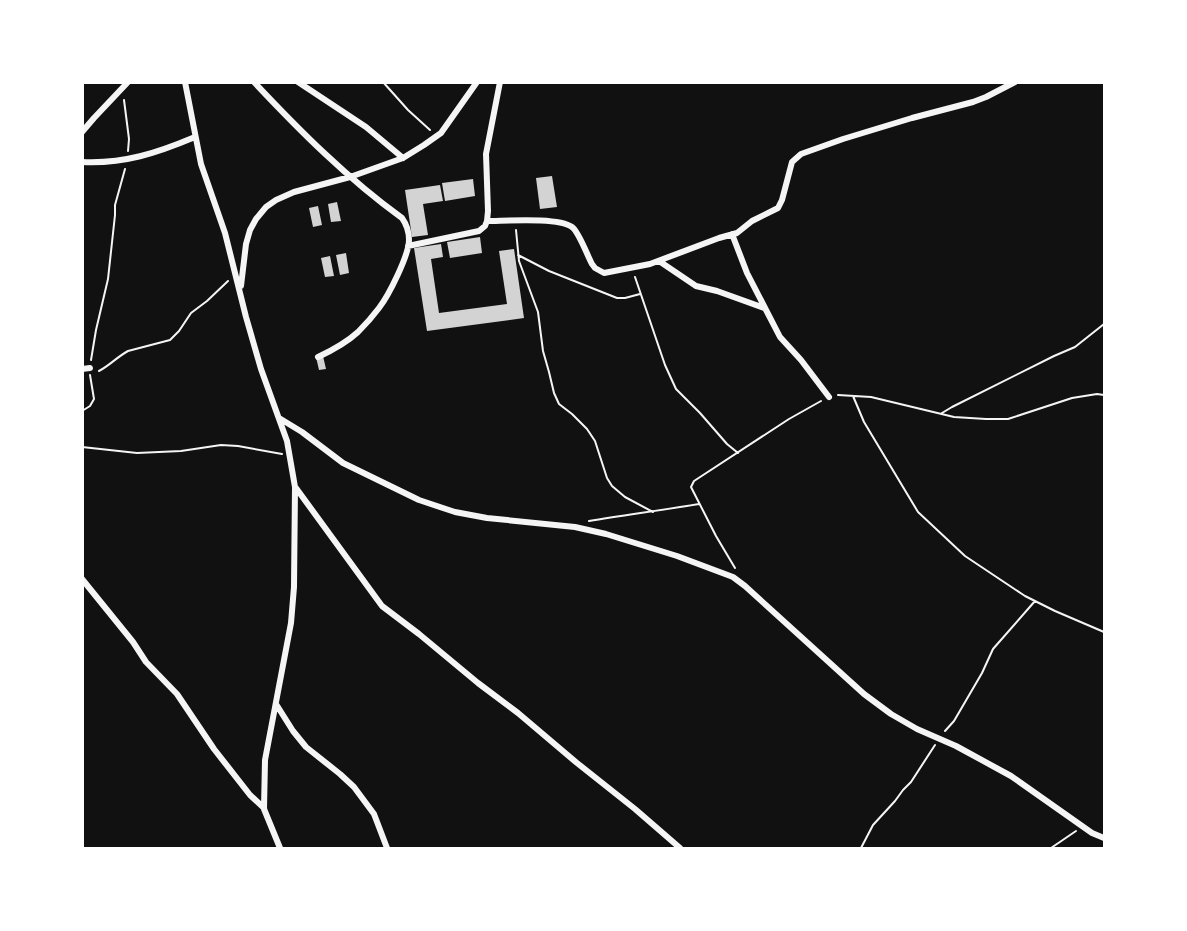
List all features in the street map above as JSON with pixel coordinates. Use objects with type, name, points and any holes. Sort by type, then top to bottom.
[{"type":"street","points":[[82,132],[128,82]]},
{"type":"street","points":[[185,82],[201,164],[225,233],[261,369],[287,441],[295,487],[291,623],[265,760],[264,808],[280,849]]},
{"type":"street","points":[[254,82],[312,142],[350,177],[402,218],[408,230],[409,241],[405,259],[380,307],[358,332],[344,343],[318,357]]},
{"type":"street","points":[[298,82],[366,127],[403,158]]},
{"type":"street","points":[[240,291],[250,230],[266,207],[294,192],[350,177],[403,158],[424,146],[448,123],[477,82]]},
{"type":"street","points":[[408,246],[479,231],[485,226],[488,211],[486,154],[500,82]]},
{"type":"street","points":[[487,221],[558,222],[571,226],[595,268],[604,273],[659,261],[737,233],[752,221],[778,208],[792,162],[801,154],[912,118],[973,102],[1015,82]]},
{"type":"street","points":[[82,162],[127,160],[195,137]]},
{"type":"street","points":[[732,234],[747,273],[780,337],[829,397]]},
{"type":"street","points":[[659,261],[696,286],[764,308]]},
{"type":"street","points":[[82,369],[90,368]]},
{"type":"street","points":[[279,418],[302,432],[343,464],[419,500],[455,512],[487,518],[575,527],[606,534],[677,556],[733,577],[746,586],[864,694],[891,714],[1011,776],[1104,838]]},
{"type":"street","points":[[295,487],[382,606],[518,713],[680,849]]},
{"type":"street","points":[[82,579],[127,634],[146,662],[177,694],[214,749],[250,795],[264,808]]},
{"type":"street","points":[[275,703],[306,747],[354,787],[374,814],[387,849]]},
{"type":"path","points":[[383,82],[436,136]]},
{"type":"path","points":[[82,411],[90,406],[94,399],[90,368],[108,279],[116,214],[115,205],[127,160],[129,139],[122,89]]},
{"type":"path","points":[[515,221],[519,261],[538,312],[543,351],[559,404],[572,414],[596,441],[607,478],[612,486],[653,512]]},
{"type":"path","points":[[518,255],[549,271],[617,298],[641,294]]},
{"type":"path","points":[[632,268],[665,365],[676,389],[738,453]]},
{"type":"path","points":[[90,376],[109,366],[128,351],[170,340],[191,313],[236,273]]},
{"type":"path","points":[[941,414],[1075,347],[1104,324]]},
{"type":"path","points":[[735,568],[699,504],[691,487],[694,481],[789,419],[829,397],[871,397],[961,418],[1008,419],[1072,398],[1104,395]]},
{"type":"path","points":[[853,396],[864,422],[918,512],[965,556],[1024,596],[1055,612],[1104,632]]},
{"type":"path","points":[[82,447],[137,453],[181,451],[220,445],[238,446],[290,456]]},
{"type":"path","points":[[585,522],[699,504]]},
{"type":"path","points":[[861,849],[873,825],[911,782],[939,738],[954,721],[993,649],[1035,602]]},
{"type":"path","points":[[1051,849],[1083,826]]},
{"type":"building","points":[[552,176],[557,207],[540,209],[536,178]]},
{"type":"building","points":[[473,179],[475,196],[445,201],[442,183]]},
{"type":"building","points":[[440,185],[443,201],[423,204],[428,235],[412,237],[405,190]]},
{"type":"building","points":[[337,202],[341,221],[331,222],[328,204]]},
{"type":"building","points":[[318,206],[322,225],[313,227],[309,208]]},
{"type":"building","points":[[480,237],[482,253],[450,258],[447,242]]},
{"type":"building","points":[[441,244],[443,257],[431,259],[439,313],[507,304],[499,251],[514,249],[524,318],[427,331],[414,248]]},
{"type":"building","points":[[346,253],[349,273],[340,275],[336,255]]},
{"type":"building","points":[[330,256],[334,276],[325,277],[321,258]]},
{"type":"building","points":[[323,356],[326,369],[319,370],[316,357]]}]
